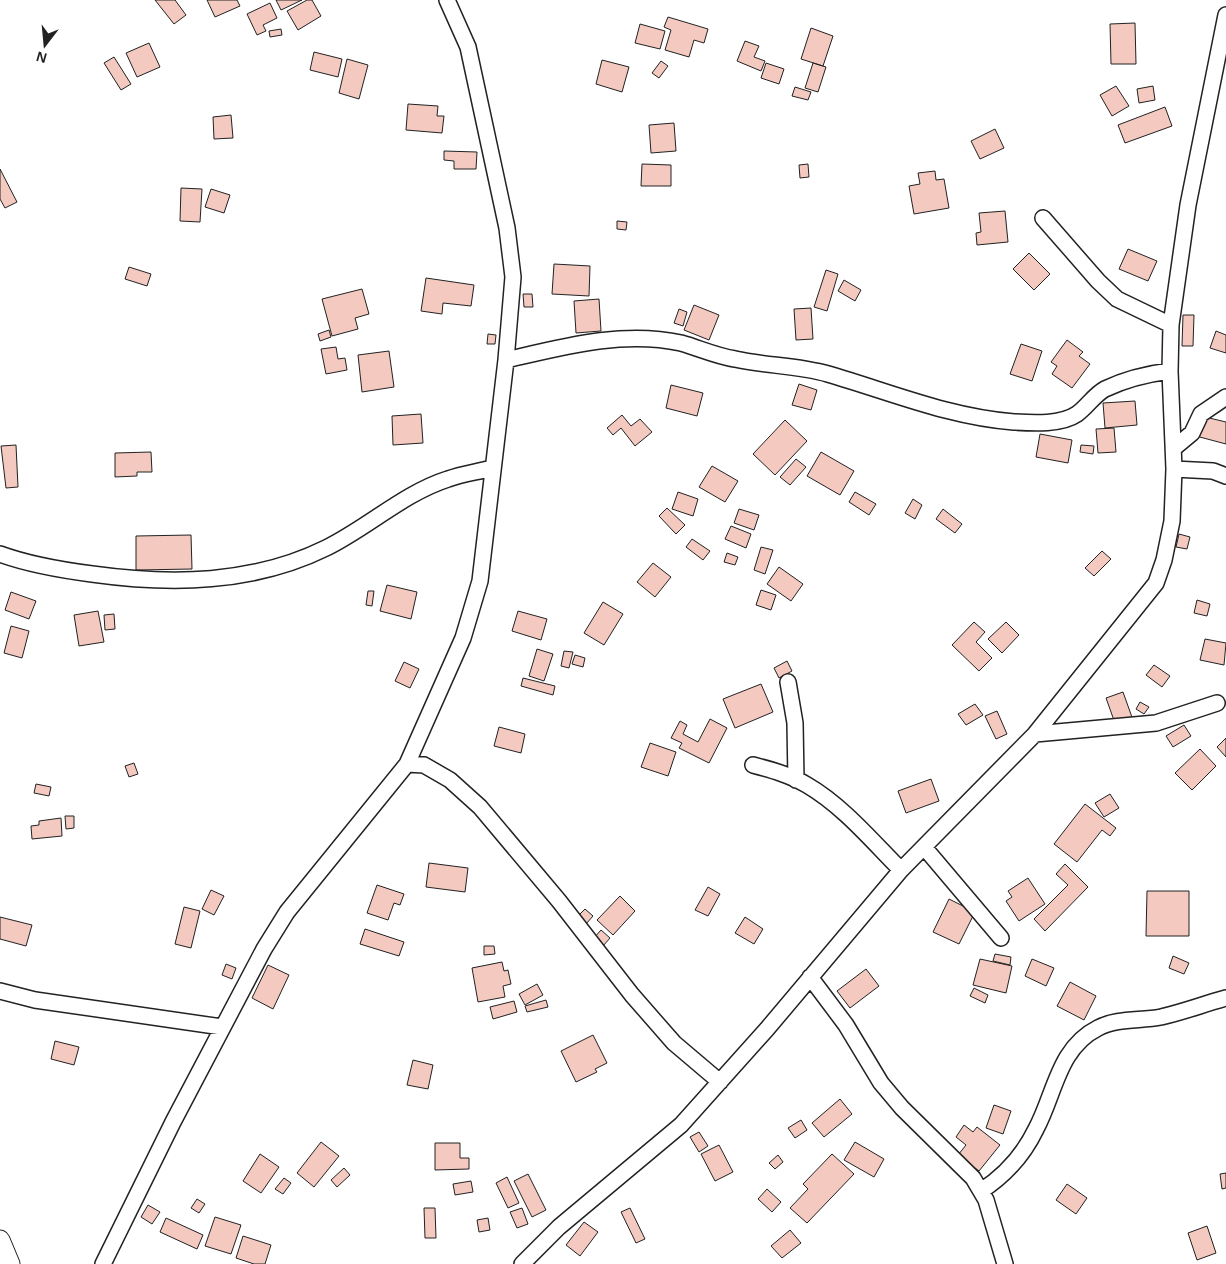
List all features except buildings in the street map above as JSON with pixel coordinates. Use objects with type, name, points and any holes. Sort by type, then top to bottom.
[{"type":"main road","points":[[0,1240],[10,1264]]},
{"type":"street","points":[[103,1264],[222,1027],[264,949],[287,912],[407,764],[456,655],[480,581],[506,360],[513,277],[507,228],[468,47],[447,0]]},
{"type":"street","points":[[522,1264],[560,1227],[681,1125],[901,870],[1035,734],[1156,583],[1164,560],[1172,521],[1174,448],[1170,371],[1171,326],[1188,205],[1226,15]]},
{"type":"street","points":[[1043,218],[1098,281],[1117,299],[1171,326]]},
{"type":"street","points":[[506,360],[569,345],[627,338],[649,339],[680,343],[734,359],[786,365],[826,374],[913,403],[972,417],[1015,422],[1057,421],[1076,415],[1103,390],[1136,376],[1170,371]]},
{"type":"street","points":[[1174,448],[1192,433],[1200,414],[1226,397]]},
{"type":"street","points":[[0,554],[53,569],[118,577],[169,581],[216,579],[252,574],[323,550],[346,538],[415,494],[447,479],[492,468]]},
{"type":"street","points":[[1174,469],[1213,470],[1226,476]]},
{"type":"street","points":[[788,682],[795,723],[796,780]]},
{"type":"street","points":[[1035,734],[1156,723],[1217,703]]},
{"type":"street","points":[[407,764],[424,765],[450,780],[480,807],[559,901],[656,1023],[674,1043],[720,1082]]},
{"type":"street","points":[[753,765],[781,773],[808,785],[834,805],[901,870]]},
{"type":"street","points":[[924,847],[1001,938]]},
{"type":"street","points":[[810,977],[846,1025],[882,1083],[902,1108],[957,1161],[982,1191],[1006,1264]]},
{"type":"street","points":[[0,990],[35,1000],[222,1027]]},
{"type":"street","points":[[982,1191],[996,1181],[1016,1159],[1036,1131],[1050,1100],[1058,1073],[1072,1048],[1086,1036],[1111,1023],[1185,1011],[1226,998]]}]
